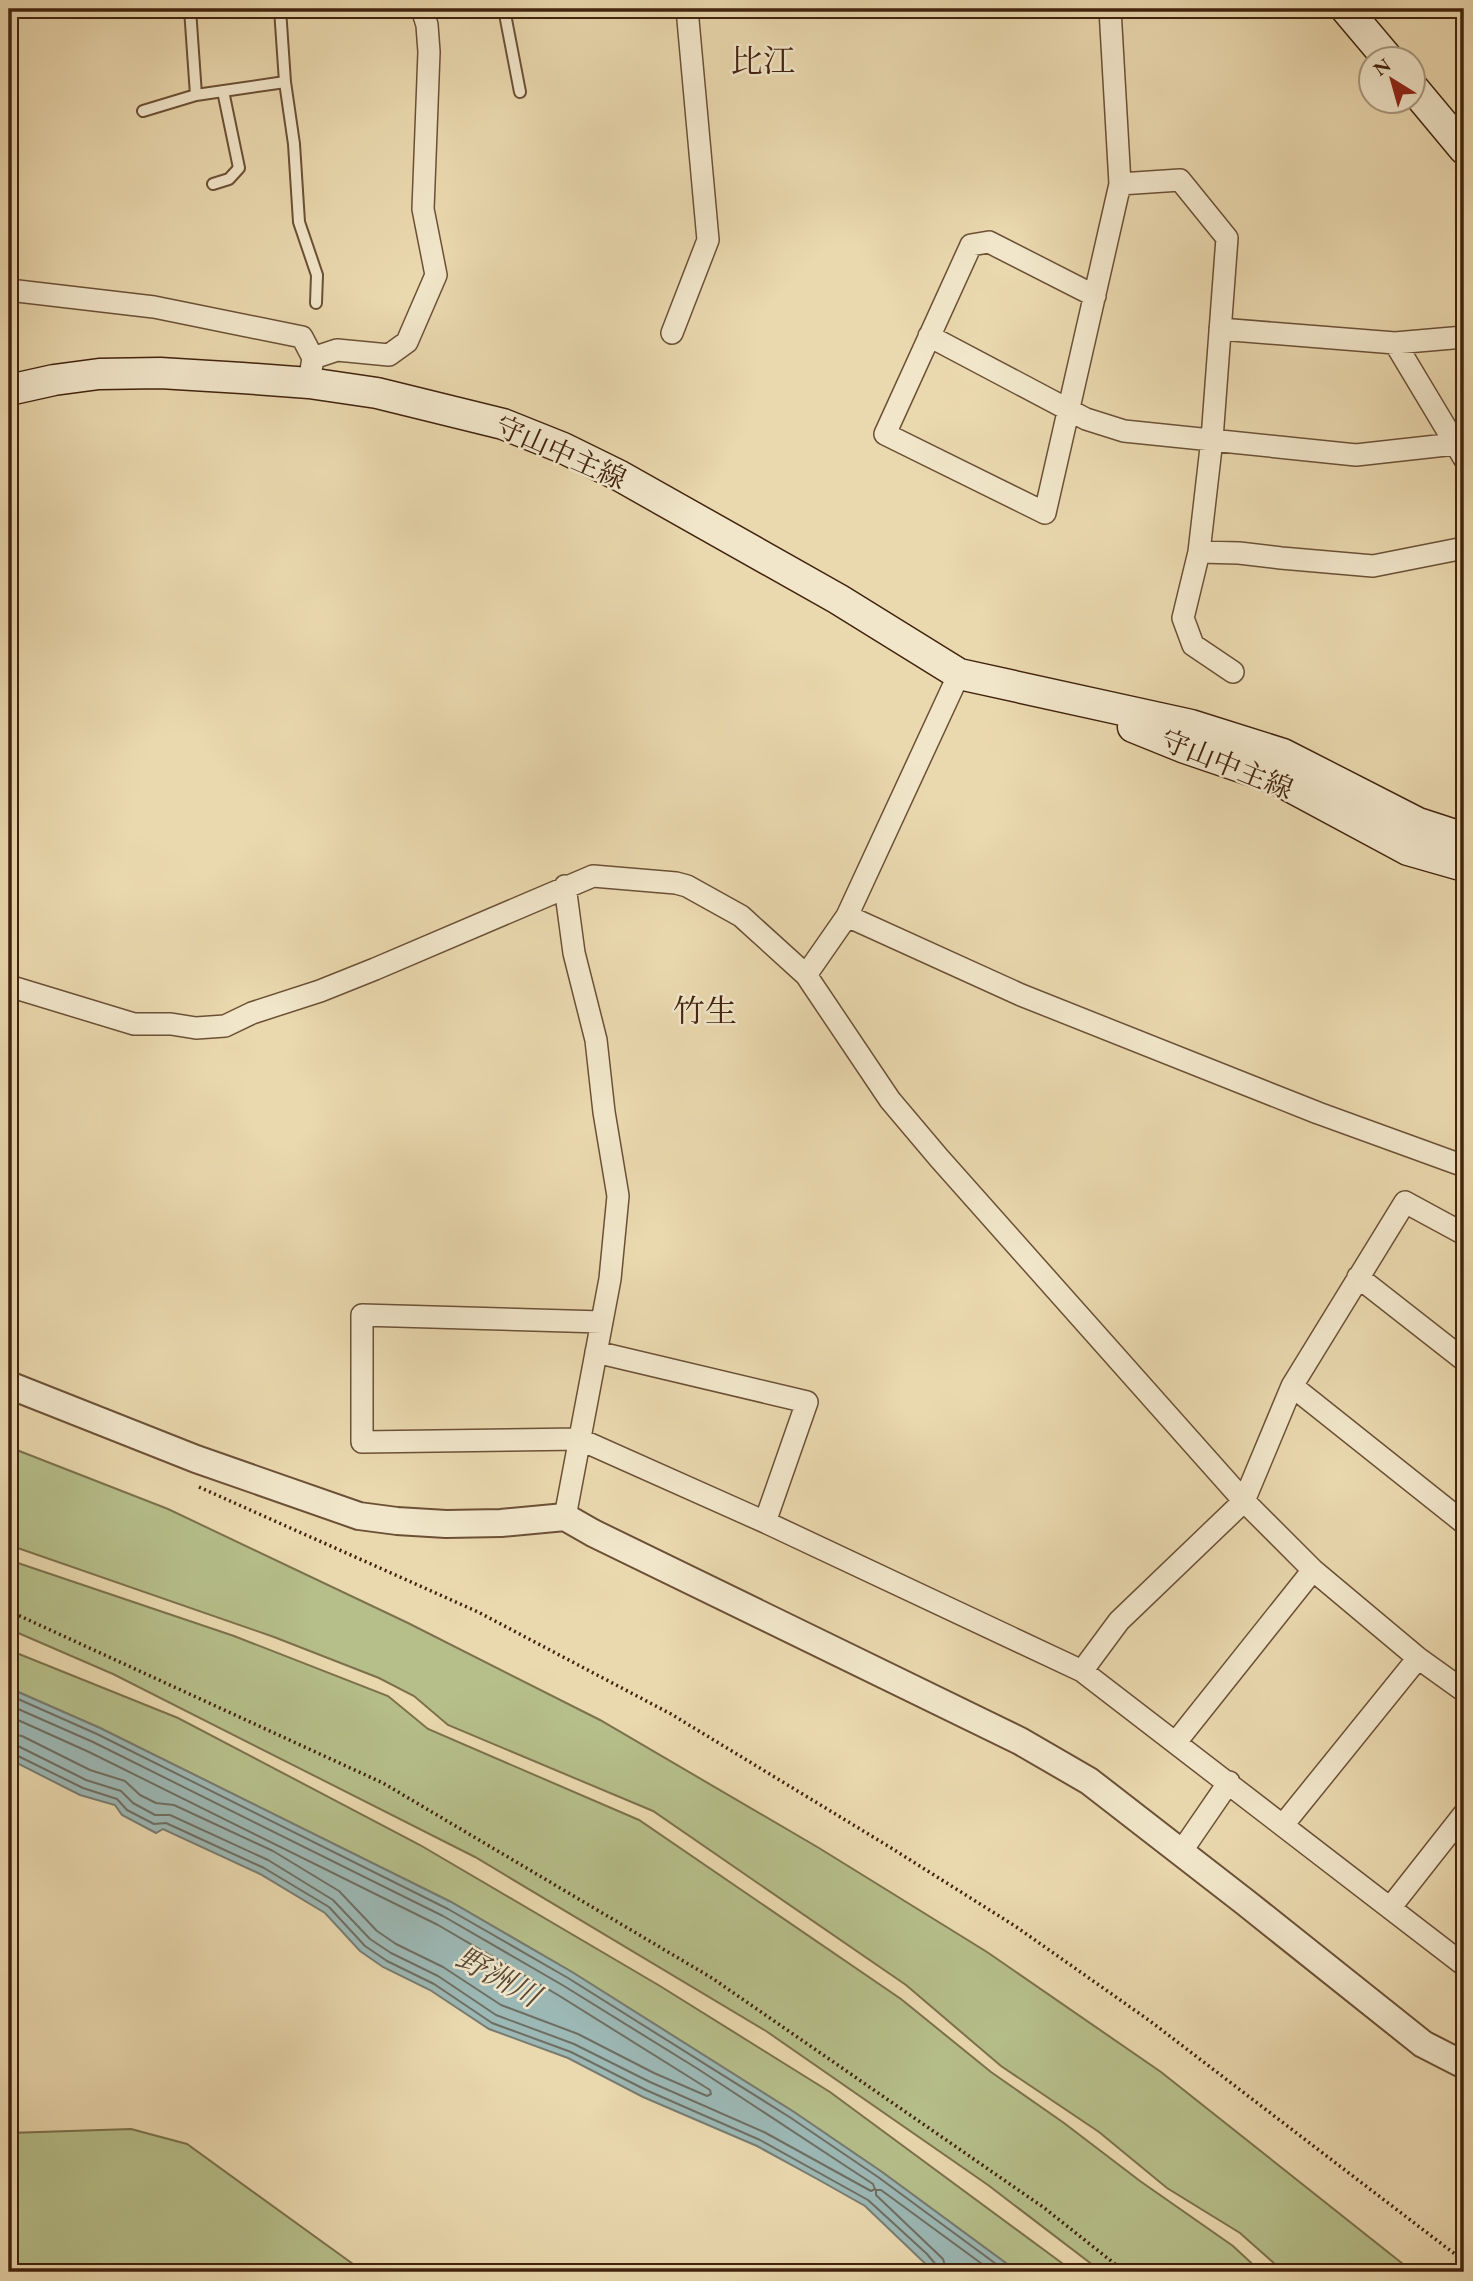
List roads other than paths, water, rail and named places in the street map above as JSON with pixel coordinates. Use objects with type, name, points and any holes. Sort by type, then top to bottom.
[{"type":"main road","points":[[1346,9],[1377,46]]},
{"type":"main road","points":[[1428,107],[1464,149]]},
{"type":"main road","name":"守山中主線","points":[[9,390],[65,378],[148,373],[311,371],[377,393],[503,424],[620,475],[838,599],[959,674],[1191,725],[1283,754],[1419,823],[1464,838]]},
{"type":"main road","name":"守山中主線","points":[[1065,699],[1185,748],[1276,779],[1408,849],[1464,866]]},
{"type":"street","points":[[9,290],[154,307],[302,337],[311,371],[337,350],[388,355],[407,342],[436,275],[423,209],[429,52],[427,25],[422,9]]},
{"type":"street","points":[[671,333],[708,240],[687,9]]},
{"type":"street","points":[[1095,296],[989,242],[971,245],[885,434],[1045,513],[1095,296],[1120,184],[1110,9]]},
{"type":"street","points":[[1120,184],[1180,180],[1227,238],[1212,439],[1199,552],[1183,618],[1193,645],[1233,671]]},
{"type":"street","points":[[1220,330],[1395,343],[1464,337]]},
{"type":"street","points":[[929,336],[1086,419],[1124,431],[1356,455],[1461,448],[1395,343]]},
{"type":"street","points":[[1199,552],[1239,553],[1373,566],[1464,548]]},
{"type":"street","points":[[806,975],[847,916],[959,674]]},
{"type":"street","points":[[9,986],[134,1024],[171,1024],[196,1028],[225,1026],[252,1013],[320,991],[375,969],[593,876],[661,880],[687,886],[741,915],[806,975],[890,1100],[1244,1500],[1314,1570],[1418,1658],[1464,1692]]},
{"type":"street","points":[[565,886],[574,953],[596,1040],[604,1112],[618,1196],[610,1279],[565,1517]]},
{"type":"street","points":[[847,916],[1021,995],[1318,1113],[1464,1166]]},
{"type":"street","points":[[1082,1671],[1119,1621],[1244,1500],[1292,1386],[1405,1202],[1464,1234]]},
{"type":"street","points":[[1358,1277],[1464,1360]]},
{"type":"street","points":[[602,1322],[362,1315],[362,1442],[579,1439],[765,1522],[1082,1671],[1464,1965]]},
{"type":"street","points":[[596,1352],[807,1402],[765,1522]]},
{"type":"street","points":[[9,1385],[196,1460],[359,1516],[446,1524],[565,1517],[1020,1741],[1089,1781],[1423,2044],[1464,2064]]},
{"type":"street","points":[[1292,1386],[1464,1523]]},
{"type":"street","points":[[1176,1742],[1314,1570]]},
{"type":"street","points":[[1283,1825],[1418,1658]]},
{"type":"street","points":[[1181,1852],[1229,1782]]},
{"type":"street","points":[[1390,1908],[1464,1815]]},
{"type":"lane","points":[[190,9],[196,95]]},
{"type":"lane","points":[[280,9],[299,222],[317,275],[316,303]]},
{"type":"lane","points":[[504,9],[520,92]]},
{"type":"lane","points":[[143,111],[196,95],[285,82]]},
{"type":"lane","points":[[213,184],[229,179],[239,168],[223,91]]},
{"type":"water","name":"野洲川","points":[[9,1688],[100,1728],[451,1902],[572,1972],[794,2112],[882,2172],[1018,2272],[934,2272],[865,2206],[819,2180],[757,2146],[643,2097],[568,2058],[489,2029],[430,1990],[383,1967],[360,1951],[325,1913],[260,1874],[163,1829],[156,1833],[122,1815],[115,1805],[80,1795],[9,1759]]},
{"type":"district","name":"比江","points":[[763,61]]},
{"type":"district","name":"竹生","points":[[705,1011]]}]
